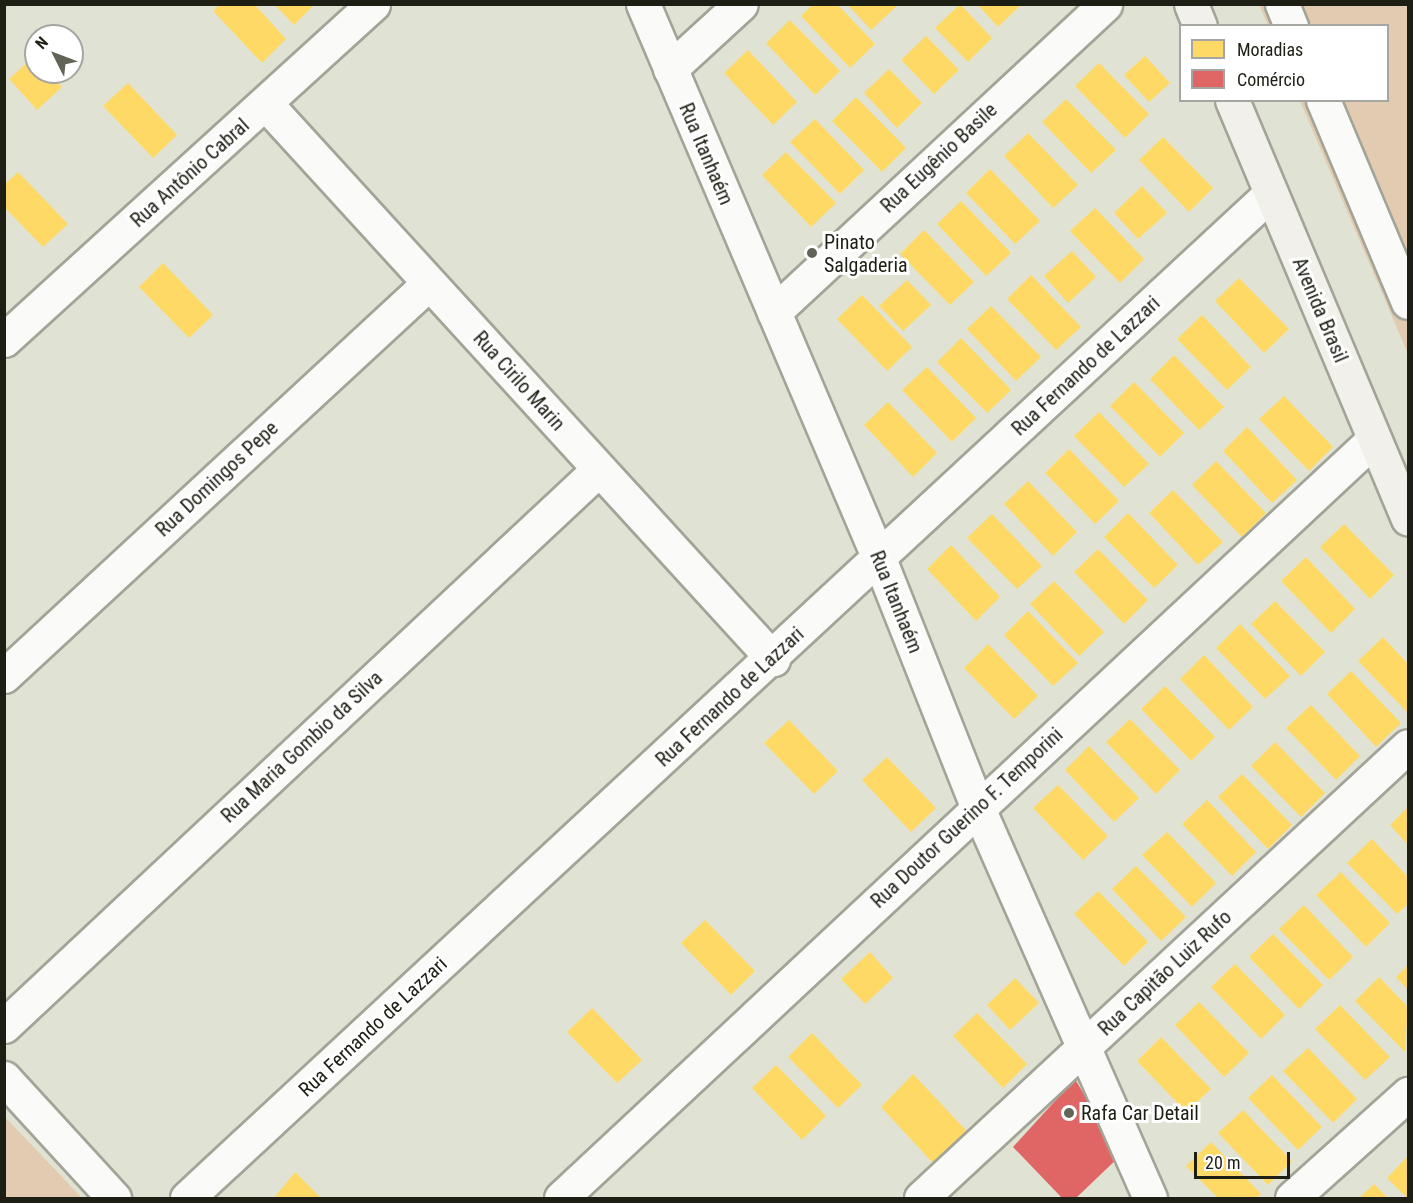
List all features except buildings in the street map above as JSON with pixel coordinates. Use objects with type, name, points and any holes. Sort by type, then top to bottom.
[{"type":"main road","points":[[1191,4],[1199,24]]},
{"type":"main road","name":"Avenida Brasil","points":[[1233,102],[1408,519]]},
{"type":"street","name":"Rua Antônio Cabral","points":[[4,340],[266,104],[373,4]]},
{"type":"street","name":"Rua Itanhaém","points":[[643,4],[880,561],[978,808],[1150,1198]]},
{"type":"street","points":[[670,69],[741,4]]},
{"type":"street","name":"Rua Eugênio Basile","points":[[774,312],[1105,4]]},
{"type":"street","points":[[1282,4],[1290,24]]},
{"type":"street","points":[[1324,102],[1408,302]]},
{"type":"street","name":"Rua Cirilo Marin","points":[[266,104],[772,658]]},
{"type":"street","name":"Rua Fernando de Lazzari","points":[[187,1198],[880,561],[1271,193]]},
{"type":"street","name":"Rua Domingos Pepe","points":[[4,676],[429,283]]},
{"type":"street","name":"Rua Doutor Guerino F. Temporini","points":[[561,1198],[1374,439]]},
{"type":"street","name":"Rua Maria Gombio da Silva","points":[[4,1026],[599,469]]},
{"type":"street","name":"Rua Capitão Luiz Rufo","points":[[921,1198],[1408,746]]},
{"type":"street","points":[[4,1078],[114,1198]]},
{"type":"street","points":[[1292,1198],[1408,1094]]},
{"type":"shaded area","points":[[1259,5],[1408,5],[1408,354],[1300,102],[1389,102],[1389,24],[1268,24]]},
{"type":"shaded area","points":[[5,1117],[82,1198],[5,1198]]},
{"type":"place","name":"Pinato Salgaderia","points":[[812,253]]},
{"type":"place","name":"Rafa Car Detail","points":[[1069,1113]]}]
